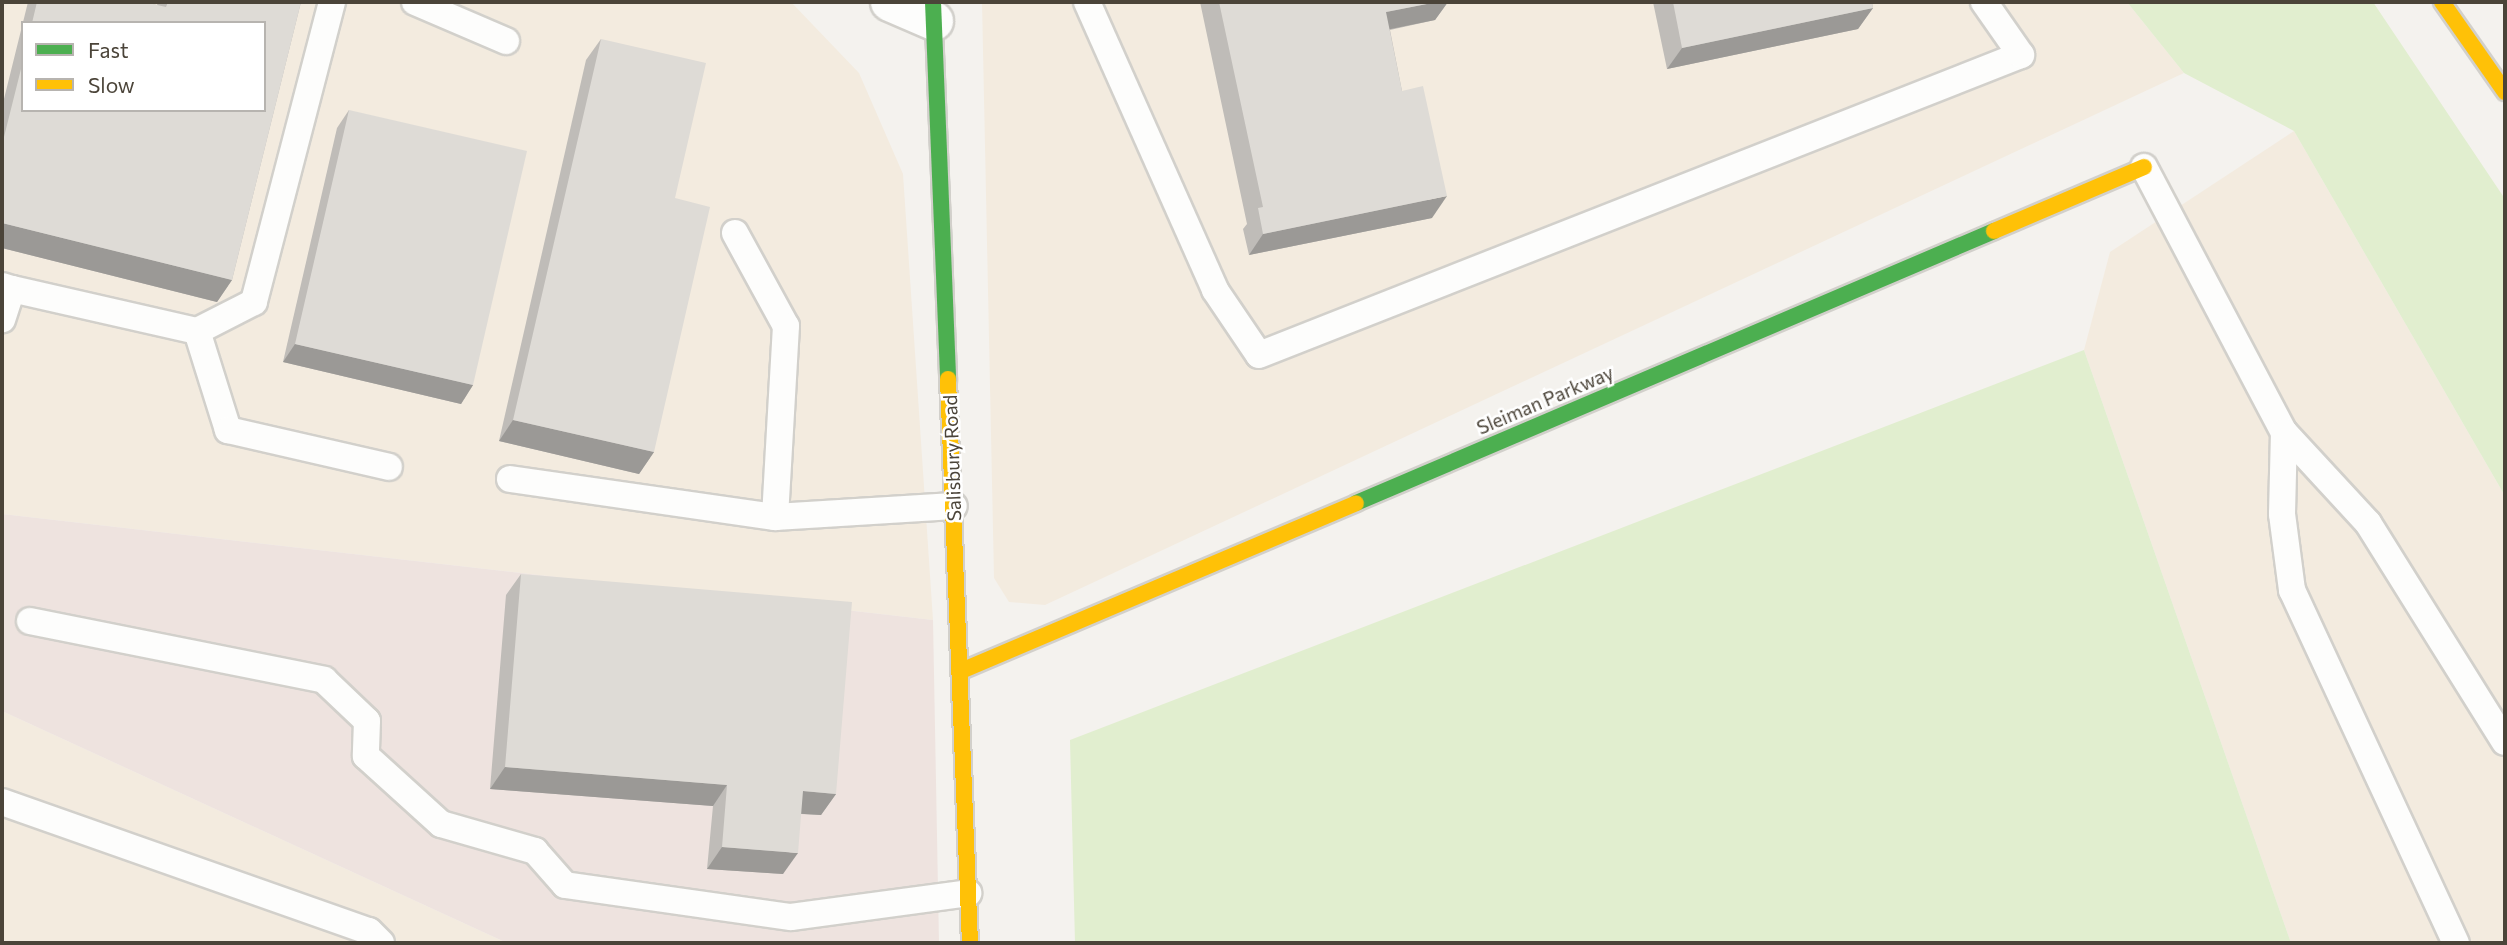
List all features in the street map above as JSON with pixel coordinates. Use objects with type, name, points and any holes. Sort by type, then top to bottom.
[{"type":"main road","points":[[2442,2],[2505,92]]},
{"type":"main road","name":"Salisbury Road","points":[[940,8],[970,943]]},
{"type":"main road","name":"Sleiman Parkway","points":[[961,671],[2144,167]]},
{"type":"street","name":"Salisbury Road","points":[[890,2],[940,8]]},
{"type":"lane","points":[[2,318],[7,288],[197,331],[254,302],[332,2]]},
{"type":"lane","points":[[415,2],[506,41]]},
{"type":"lane","points":[[1087,2],[1214,290],[1259,355],[2021,55],[1983,2]]},
{"type":"lane","points":[[2144,167],[2284,432],[2368,523],[2505,742]]},
{"type":"lane","points":[[735,233],[786,326],[775,517]]},
{"type":"lane","points":[[197,331],[228,430],[389,467]]},
{"type":"lane","points":[[2284,432],[2282,514],[2292,590],[2456,943]]},
{"type":"lane","points":[[510,479],[775,517],[954,506]]},
{"type":"lane","points":[[30,621],[324,680],[366,721],[366,756],[441,824],[535,851],[565,886],[792,917],[968,893]]},
{"type":"lane","points":[[2,802],[369,931],[381,943]]},
{"type":"shaded area","points":[[2,2],[791,2],[859,73],[903,174],[933,620],[2,514]]},
{"type":"shaded area","points":[[982,2],[2127,2],[2184,73],[1045,605],[1009,602],[994,578]]},
{"type":"shaded area","points":[[2294,131],[2505,496],[2505,943],[2291,943],[2084,350],[2110,252]]},
{"type":"shaded area","points":[[2,514],[933,620],[939,943],[507,943],[2,711]]},
{"type":"shaded area","points":[[2,711],[507,943],[2,943]]},
{"type":"green space","points":[[2127,2],[2373,2],[2505,199],[2505,496],[2294,131],[2184,73]]},
{"type":"green space","points":[[2084,350],[2291,943],[1075,943],[1070,740]]},
{"type":"building","points":[[37,2],[144,2],[166,7],[168,2],[301,2],[232,280],[2,223],[2,145],[21,69],[21,112],[266,112],[266,21],[32,21]]},
{"type":"building","points":[[1219,2],[1437,2],[1386,12],[1402,91],[1423,86],[1447,196],[1263,234],[1258,208],[1263,207]]},
{"type":"building","points":[[1673,2],[1872,2],[1873,8],[1682,48]]},
{"type":"building","points":[[601,39],[706,63],[675,198],[710,207],[654,452],[513,420]]},
{"type":"building","points":[[349,110],[527,151],[473,385],[295,344]]},
{"type":"building","points":[[521,574],[852,602],[836,794],[803,791],[798,853],[722,847],[727,785],[505,767]]},
{"type":"traffic: fast","points":[[933,2],[948,379]]},
{"type":"traffic: fast","points":[[1356,503],[1994,231]]},
{"type":"traffic: slow","points":[[2442,2],[2505,92]]},
{"type":"traffic: slow","points":[[1994,231],[2144,167]]},
{"type":"traffic: slow","points":[[948,379],[970,943]]},
{"type":"traffic: slow","points":[[961,671],[1356,503]]}]
